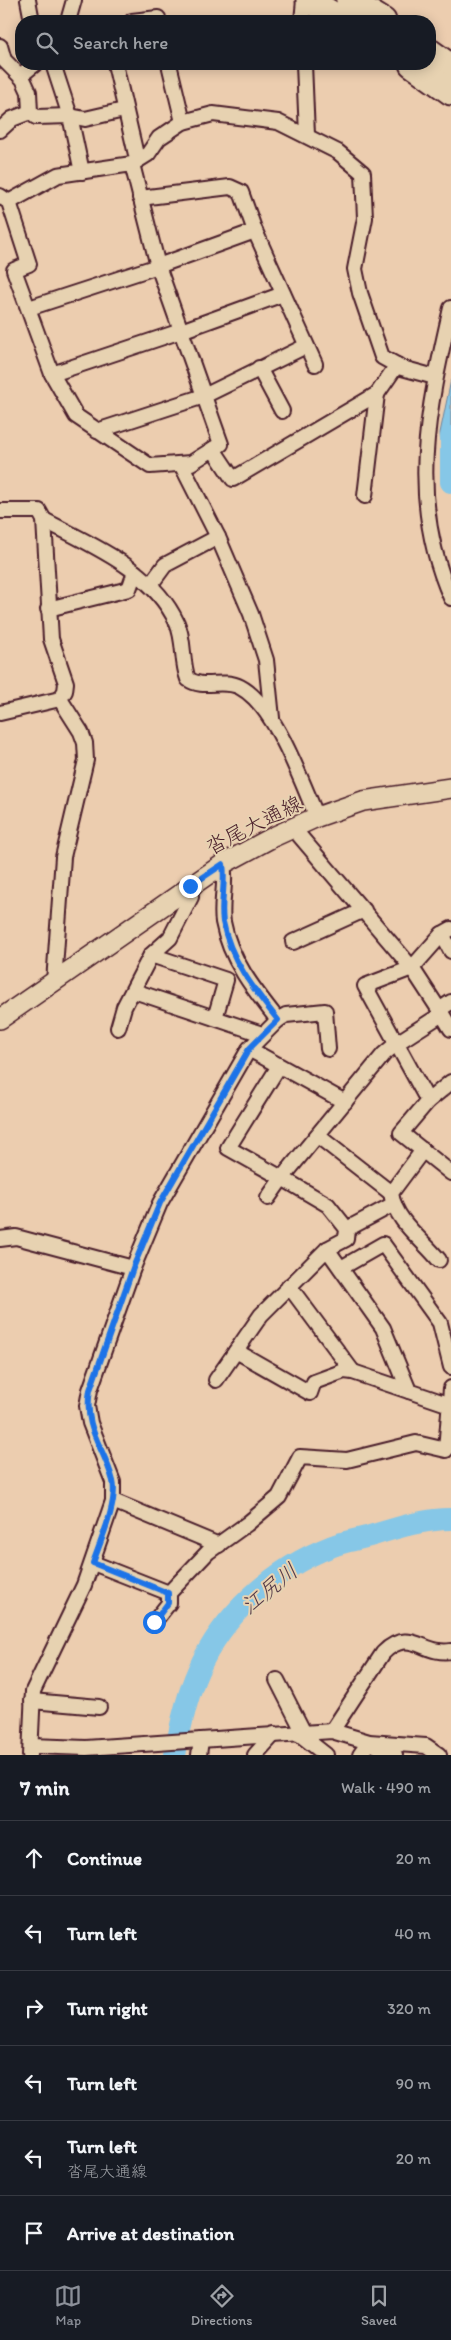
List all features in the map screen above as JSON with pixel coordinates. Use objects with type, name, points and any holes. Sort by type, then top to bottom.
[{"type":"highway","points":[[309,0],[333,15]]},
{"type":"highway","points":[[349,0],[373,15]]},
{"type":"highway","points":[[436,56],[451,67]]},
{"type":"highway","points":[[420,70],[451,92]]},
{"type":"main road","name":"沓尾大通線","points":[[0,1020],[223,864],[317,817],[363,801],[451,788]]},
{"type":"street","points":[[28,0],[31,15]]},
{"type":"street","points":[[70,15],[74,0]]},
{"type":"street","points":[[303,15],[304,0]]},
{"type":"street","points":[[0,46],[4,60],[20,76],[29,92],[30,112],[36,117],[70,116],[85,119],[124,110]]},
{"type":"street","points":[[20,76],[28,70]]},
{"type":"street","points":[[55,70],[70,116],[82,172]]},
{"type":"street","points":[[116,70],[134,162],[140,198],[158,266],[221,444],[191,463],[150,466],[76,416],[52,374],[14,270],[29,264],[5,199],[58,176],[134,162],[148,154],[159,138],[183,122],[202,115],[226,115],[278,122],[338,152],[363,172],[365,218],[355,269],[360,293],[382,357],[397,365],[435,377]]},
{"type":"street","points":[[170,70],[183,122]]},
{"type":"street","points":[[304,70],[307,135]]},
{"type":"street","points":[[0,130],[12,119],[30,112]]},
{"type":"street","points":[[140,198],[230,187],[241,192],[255,231],[315,364]]},
{"type":"street","points":[[29,308],[158,266],[255,231]]},
{"type":"street","points":[[52,374],[181,331],[283,294]]},
{"type":"street","points":[[451,308],[428,415],[425,488],[431,543],[438,569],[451,598]]},
{"type":"street","points":[[97,431],[204,396],[306,346]]},
{"type":"street","points":[[213,449],[233,479],[377,394],[397,365]]},
{"type":"street","points":[[259,368],[282,411]]},
{"type":"street","points":[[366,496],[377,394]]},
{"type":"street","points":[[181,464],[218,536],[251,614],[266,660],[272,718],[317,817]]},
{"type":"street","points":[[0,511],[39,510],[44,520],[51,639],[66,684],[65,691],[60,699],[0,713]]},
{"type":"street","points":[[44,520],[89,543],[151,584],[177,623],[184,650],[188,679],[194,683],[232,683],[243,688],[272,718]]},
{"type":"street","points":[[151,584],[165,565],[218,536]]},
{"type":"street","points":[[48,609],[129,589],[135,572]]},
{"type":"street","points":[[54,982],[63,857],[86,760],[85,743],[81,732],[60,699]]},
{"type":"street","points":[[293,828],[412,968],[451,1029]]},
{"type":"street","points":[[223,864],[225,876],[223,921],[234,957],[256,992],[278,1020]]},
{"type":"street","points":[[118,1028],[124,1006],[134,991],[151,955],[170,938],[191,897],[190,886]]},
{"type":"street","points":[[293,942],[364,910]]},
{"type":"street","points":[[428,1101],[365,986],[412,968],[446,932]]},
{"type":"street","points":[[446,932],[451,951]]},
{"type":"street","points":[[151,955],[226,980],[215,1018]]},
{"type":"street","points":[[134,991],[262,1034]]},
{"type":"street","points":[[268,1198],[282,1178],[384,1054],[451,1002]]},
{"type":"street","points":[[328,1049],[324,1010],[286,1014],[262,1034],[249,1049],[160,1203],[133,1268],[90,1390],[87,1406],[90,1423],[113,1482],[113,1501],[93,1563],[33,1691],[31,1751],[86,1748],[146,1748],[199,1740],[332,1731],[369,1742],[395,1755]]},
{"type":"street","points":[[249,1049],[345,1102]]},
{"type":"street","points":[[216,1380],[261,1316],[327,1249],[346,1239],[347,1229],[328,1206],[228,1148],[279,1066]]},
{"type":"street","points":[[451,1082],[428,1101],[401,1133],[451,1173]]},
{"type":"street","points":[[318,1136],[393,1198],[405,1224],[439,1260]]},
{"type":"street","points":[[347,1229],[393,1198],[423,1150]]},
{"type":"street","points":[[0,1239],[16,1237],[133,1268]]},
{"type":"street","points":[[341,1268],[383,1244],[440,1323],[451,1367]]},
{"type":"street","points":[[327,1249],[383,1328],[409,1391]]},
{"type":"street","points":[[289,1286],[353,1372]]},
{"type":"street","points":[[236,1351],[310,1394],[314,1382],[344,1371],[353,1372],[450,1405]]},
{"type":"street","points":[[154,1622],[168,1603],[168,1593],[208,1552],[279,1497],[300,1457],[347,1460],[416,1443],[446,1450],[451,1388]]},
{"type":"street","points":[[113,1501],[219,1545]]},
{"type":"street","points":[[93,1563],[168,1593]]},
{"type":"street","points":[[332,1731],[383,1653],[391,1645],[401,1641],[409,1641],[445,1652],[451,1651]]},
{"type":"street","points":[[278,1680],[301,1733],[326,1755]]},
{"type":"street","points":[[32,1701],[99,1707]]},
{"type":"street","points":[[255,1755],[274,1734]]},
{"type":"street","points":[[199,1740],[199,1755]]},
{"type":"street","points":[[360,1755],[369,1742]]},
{"type":"street","points":[[369,1742],[426,1746],[439,1755]]},
{"type":"water","points":[[451,380],[451,446],[443,473],[440,433]]},
{"type":"waterway","name":"江尻川","points":[[451,437],[451,482]]},
{"type":"waterway","name":"江尻川","points":[[175,1755],[187,1702],[198,1671],[208,1651],[235,1613],[270,1581],[309,1556],[330,1547],[410,1525],[451,1519]]},
{"type":"route","points":[[154,1622],[168,1603],[168,1593],[93,1563],[113,1501],[113,1482],[90,1423],[87,1406],[90,1390],[133,1268],[160,1203],[249,1049],[278,1020],[256,992],[234,957],[223,921],[225,876],[223,864],[190,886]]}]
